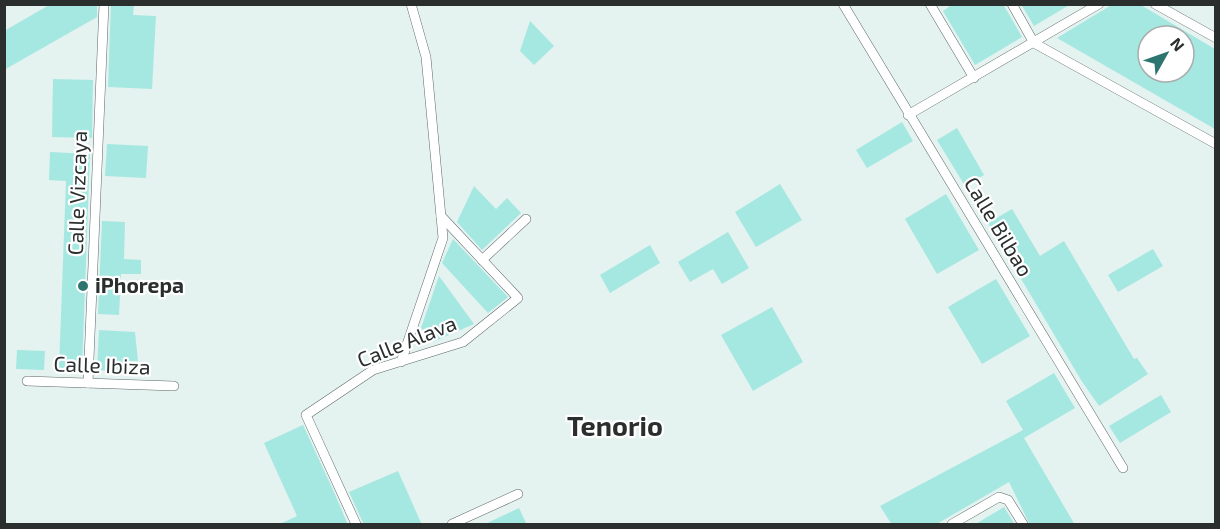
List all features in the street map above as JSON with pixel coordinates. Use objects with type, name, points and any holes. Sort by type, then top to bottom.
[{"type":"street","name":"Calle Vizcaya","points":[[88,383],[104,4]]},
{"type":"street","points":[[401,362],[443,238],[426,57],[411,4]]},
{"type":"street","name":"Calle Bilbao","points":[[843,4],[1123,468]]},
{"type":"street","points":[[930,4],[974,78]]},
{"type":"street","points":[[1012,4],[1034,43],[1215,144]]},
{"type":"street","points":[[1155,4],[1215,39]]},
{"type":"street","points":[[908,115],[1097,5]]},
{"type":"street","points":[[441,216],[482,260],[526,219]]},
{"type":"street","name":"Calle Alava","points":[[356,525],[306,415],[373,370],[463,342],[518,298],[482,260]]},
{"type":"street","name":"Calle Ibiza","points":[[27,381],[174,386]]},
{"type":"street","points":[[452,525],[518,494]]},
{"type":"street","points":[[952,525],[999,497],[1008,500],[1023,525]]},
{"type":"building","points":[[51,4],[97,4],[97,17],[4,70],[4,31]]},
{"type":"building","points":[[111,4],[134,4],[133,15],[156,16],[152,89],[108,87]]},
{"type":"building","points":[[953,4],[1003,4],[1022,37],[975,65],[943,11]]},
{"type":"building","points":[[1021,4],[1071,4],[1034,26]]},
{"type":"building","points":[[1113,4],[1139,4],[1173,24],[1136,24],[1136,84],[1057,38]]},
{"type":"building","points":[[530,21],[554,46],[534,65],[520,51]]},
{"type":"building","points":[[1196,38],[1215,49],[1215,129],[1137,84],[1196,84]]},
{"type":"building","points":[[53,79],[93,80],[92,138],[52,137]]},
{"type":"building","points":[[902,122],[913,141],[867,168],[856,150]]},
{"type":"building","points":[[957,128],[984,175],[965,186],[937,140]]},
{"type":"building","points":[[107,144],[148,146],[146,178],[105,176]]},
{"type":"building","points":[[50,152],[90,154],[82,369],[59,368],[66,181],[49,180]]},
{"type":"building","points":[[780,184],[802,220],[756,247],[735,212]]},
{"type":"building","points":[[474,186],[496,209],[507,198],[521,213],[482,250],[457,222]]},
{"type":"building","points":[[946,194],[979,250],[937,274],[905,219]]},
{"type":"building","points":[[1012,209],[1040,256],[1064,241],[1134,359],[1137,358],[1148,374],[1099,406],[1081,380],[988,223]]},
{"type":"building","points":[[102,221],[125,222],[124,259],[141,260],[141,274],[121,274],[119,315],[98,314]]},
{"type":"building","points":[[728,232],[749,268],[722,284],[713,269],[690,282],[678,262]]},
{"type":"building","points":[[453,239],[508,297],[488,313],[442,263]]},
{"type":"building","points":[[650,245],[660,263],[610,293],[600,275]]},
{"type":"building","points":[[1153,249],[1163,266],[1118,292],[1108,275]]},
{"type":"building","points":[[439,276],[474,324],[433,342],[421,328]]},
{"type":"building","points":[[996,279],[1030,336],[982,364],[948,307]]},
{"type":"building","points":[[772,307],[803,362],[753,391],[721,335]]},
{"type":"building","points":[[99,330],[135,332],[138,361],[126,361],[126,372],[97,370]]},
{"type":"building","points":[[17,350],[45,351],[44,370],[16,369]]},
{"type":"building","points":[[1054,373],[1075,408],[1024,438],[1075,525],[1030,525],[1009,482],[935,525],[892,525],[880,506],[1023,430],[1006,401]]},
{"type":"building","points":[[1161,395],[1171,412],[1120,443],[1109,426]]},
{"type":"building","points":[[303,425],[348,525],[278,525],[297,516],[264,443]]},
{"type":"building","points":[[398,471],[422,525],[364,525],[349,492]]},
{"type":"building","points":[[1004,507],[1015,525],[974,525]]},
{"type":"building","points":[[519,508],[527,525],[483,525]]},
{"type":"place","name":"iPhorepa","points":[[83,286]]},
{"type":"district","name":"Tenorio","points":[[615,427]]}]
